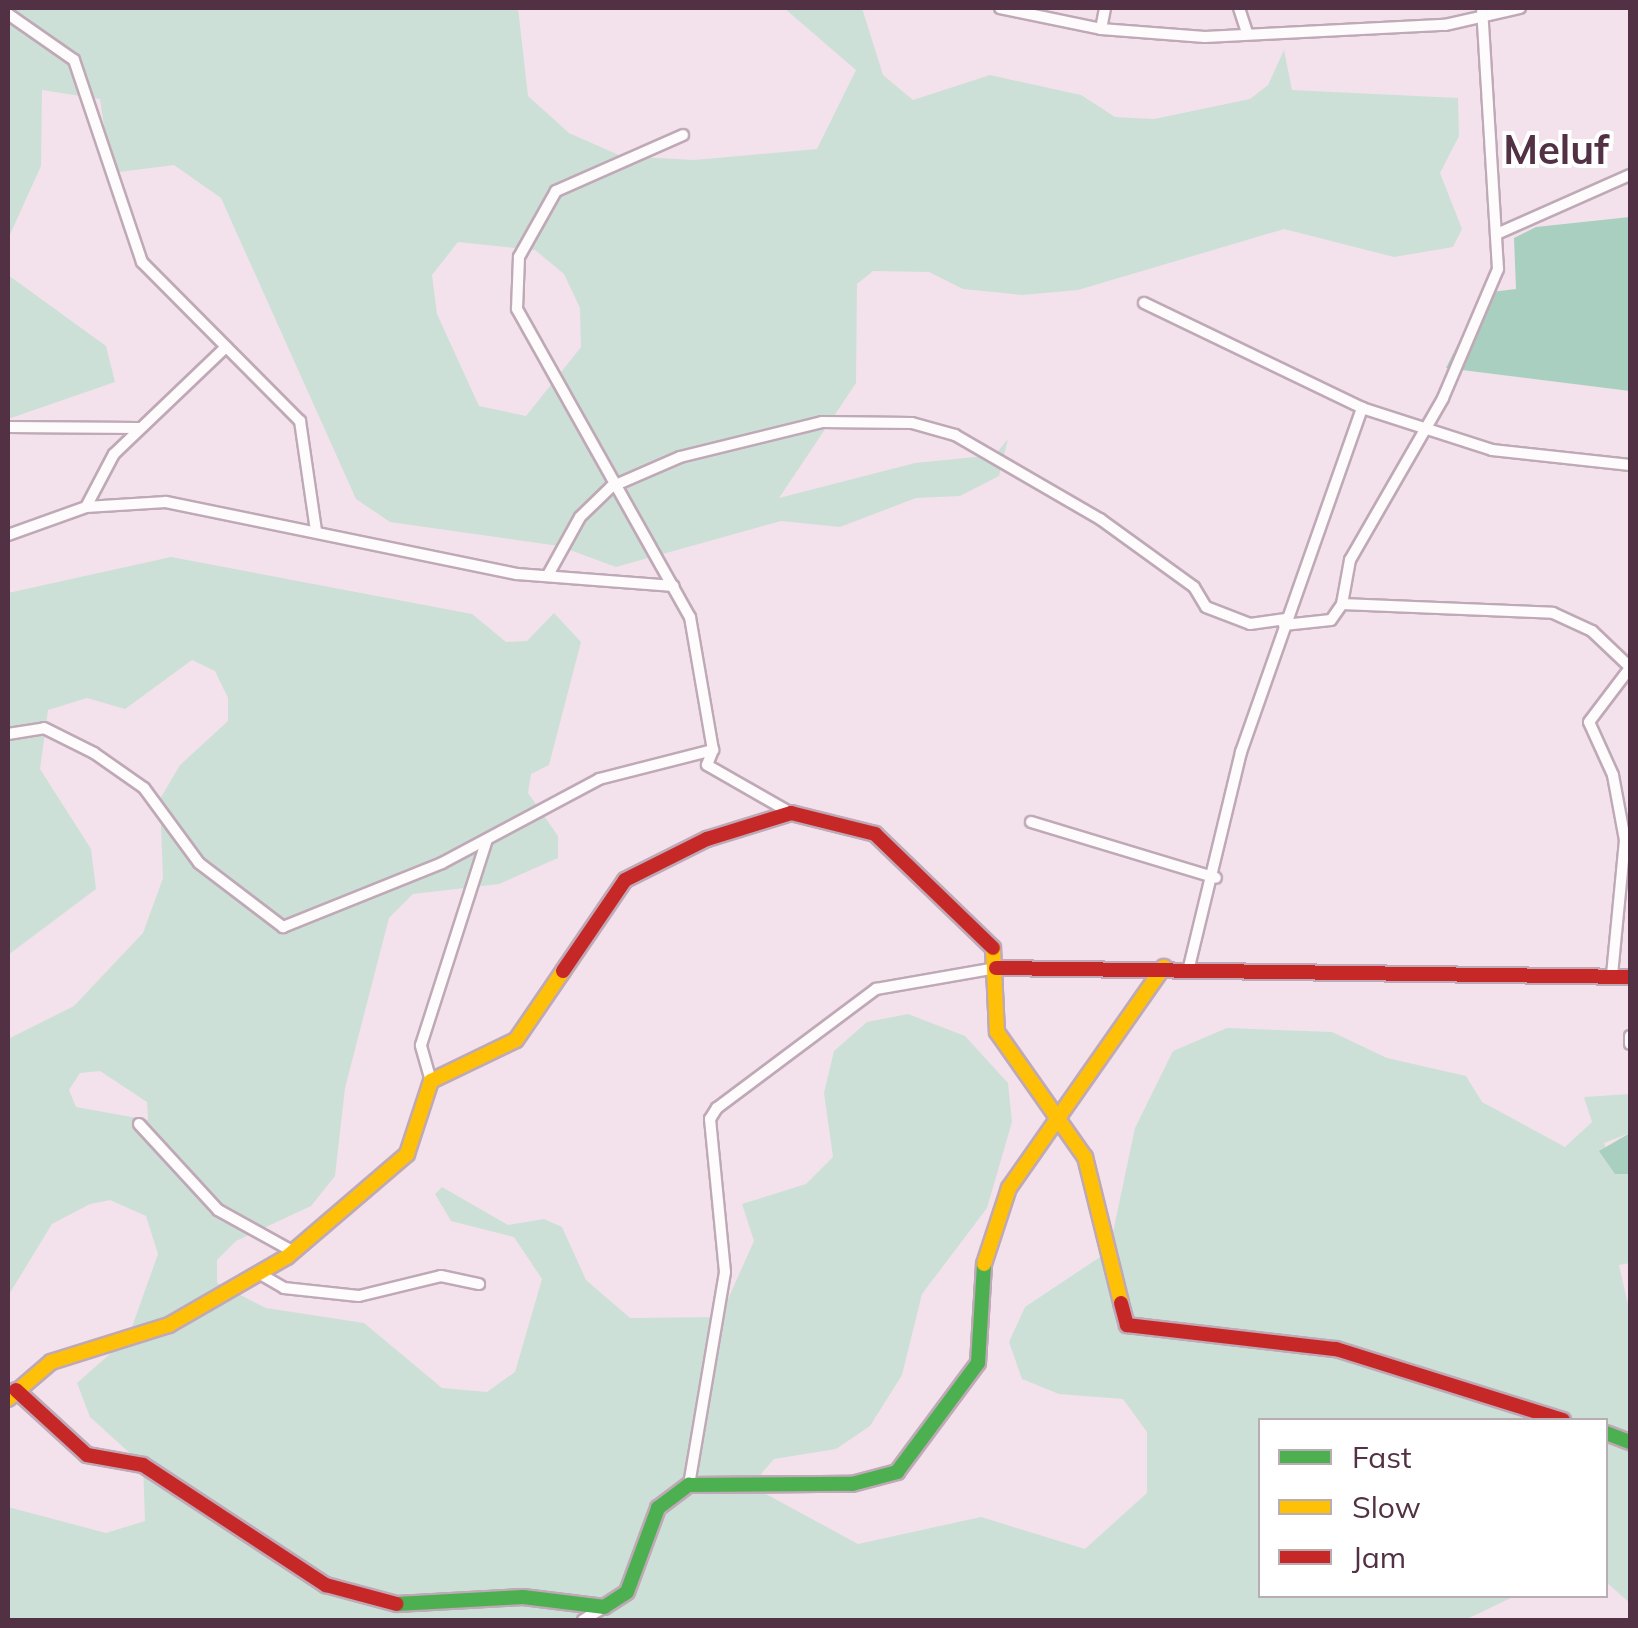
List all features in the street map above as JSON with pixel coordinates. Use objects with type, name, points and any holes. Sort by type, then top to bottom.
[{"type":"street","points":[[1000,8],[1101,30],[1247,32],[1520,8]]},
{"type":"street","points":[[1101,30],[1105,8]]},
{"type":"street","points":[[1239,8],[1247,32]]},
{"type":"street","points":[[548,575],[580,517],[611,486],[786,428],[912,423],[955,435],[1100,519],[1194,588],[1206,607],[1250,624],[1331,620],[1342,604],[1350,560],[1426,428],[1498,269],[1499,233],[1483,12]]},
{"type":"street","points":[[8,14],[74,60],[135,250],[300,421],[316,531]]},
{"type":"street","points":[[683,134],[556,191],[513,280],[525,327],[611,486],[674,586],[698,642],[713,750],[708,765],[791,812],[855,824],[903,854],[993,941],[1003,1047],[1058,1116],[1098,1193],[1116,1307],[1127,1325],[1336,1349],[1557,1418]]},
{"type":"street","points":[[1499,233],[1630,175]]},
{"type":"street","points":[[1144,303],[1362,408],[1492,450],[1630,465]]},
{"type":"street","points":[[8,427],[138,428],[160,418],[226,347]]},
{"type":"street","points":[[1189,967],[1216,878],[1241,752],[1362,408]]},
{"type":"street","points":[[86,507],[138,428]]},
{"type":"street","points":[[8,535],[86,507],[166,502],[316,531],[343,545],[548,575],[674,586]]},
{"type":"street","points":[[1342,604],[1553,613],[1592,630],[1630,668],[1589,722],[1613,775],[1628,841],[1612,975]]},
{"type":"street","points":[[8,734],[59,732],[144,788],[199,863],[276,926],[487,840],[600,779],[713,750]]},
{"type":"street","points":[[431,1080],[506,1051],[638,870],[791,812]]},
{"type":"street","points":[[1032,822],[1216,878]]},
{"type":"street","points":[[487,840],[421,1044],[431,1080],[407,1154],[294,1252],[260,1274],[157,1330],[51,1362],[12,1395],[78,1450],[143,1465],[316,1579],[376,1606],[523,1597],[604,1607]]},
{"type":"street","points":[[583,1620],[627,1592],[658,1508],[689,1484],[756,1478],[842,1485],[906,1466],[978,1363],[992,1222],[1058,1116],[1164,967]]},
{"type":"street","points":[[689,1484],[725,1272],[710,1119],[717,1108],[876,988],[996,968],[1189,967],[1630,977]]},
{"type":"street","points":[[1630,1036],[1630,1044]]},
{"type":"street","points":[[138,1124],[218,1210],[294,1252]]},
{"type":"street","points":[[260,1274],[284,1288],[359,1296],[441,1276],[479,1284]]},
{"type":"green space","points":[[8,8],[518,8],[528,96],[569,133],[621,156],[694,160],[817,149],[856,70],[784,8],[862,8],[883,75],[913,100],[990,75],[1081,95],[1115,117],[1154,119],[1250,99],[1268,85],[1284,50],[1292,90],[1458,98],[1459,136],[1440,173],[1462,229],[1453,247],[1394,257],[1284,229],[1078,290],[1022,295],[963,289],[929,272],[873,271],[857,284],[856,383],[779,498],[915,463],[995,455],[1008,439],[999,476],[960,496],[916,498],[840,527],[781,521],[616,567],[559,546],[390,522],[356,499],[221,198],[174,165],[111,173],[100,99],[42,90],[41,166],[8,239]],"holes":[[[458,242],[535,250],[564,274],[580,308],[581,347],[526,416],[479,406],[437,314],[432,275]]]},
{"type":"green space","points":[[1630,217],[1630,391],[1446,368],[1483,293],[1516,289],[1514,238],[1536,227]]},
{"type":"green space","points":[[8,275],[106,346],[115,382],[8,419]]},
{"type":"green space","points":[[171,557],[472,614],[506,642],[527,641],[554,613],[581,642],[549,765],[531,774],[528,793],[558,836],[558,858],[499,884],[413,894],[389,918],[345,1088],[335,1176],[311,1206],[236,1241],[217,1260],[217,1283],[266,1308],[364,1323],[442,1388],[487,1392],[515,1372],[542,1279],[514,1237],[451,1221],[435,1194],[442,1187],[508,1225],[544,1219],[562,1227],[586,1280],[630,1318],[720,1317],[754,1241],[742,1204],[806,1184],[833,1157],[824,1093],[834,1051],[867,1022],[908,1014],[965,1036],[1008,1083],[1012,1122],[987,1208],[922,1294],[902,1375],[870,1426],[836,1449],[774,1459],[761,1474],[764,1493],[858,1544],[981,1517],[1085,1549],[1147,1493],[1147,1432],[1123,1399],[1059,1394],[1022,1379],[1009,1342],[1025,1307],[1109,1251],[1135,1128],[1173,1051],[1227,1028],[1332,1032],[1387,1058],[1466,1076],[1482,1102],[1565,1147],[1592,1122],[1584,1097],[1630,1094],[1630,1133],[1604,1143],[1615,1174],[1630,1174],[1630,1263],[1619,1265],[1630,1313],[1630,1603],[1608,1584],[1608,1418],[1258,1418],[1258,1598],[1511,1598],[1465,1620],[8,1620],[8,1507],[106,1533],[145,1521],[143,1465],[90,1417],[77,1383],[128,1338],[158,1254],[146,1216],[110,1200],[90,1204],[52,1224],[8,1296],[8,1039],[74,1006],[143,933],[163,878],[160,799],[180,765],[228,721],[228,698],[215,671],[192,660],[125,709],[87,698],[48,710],[40,769],[91,849],[96,889],[8,955],[8,593]],"holes":[[[100,1071],[147,1102],[148,1120],[76,1107],[69,1090],[80,1073]]]},
{"type":"green space","points":[[1630,1133],[1630,1174],[1615,1174],[1599,1151]]},
{"type":"traffic: fast","points":[[397,1604],[523,1597],[604,1607],[627,1592],[658,1508],[689,1485],[852,1484],[897,1472],[978,1363],[984,1264]]},
{"type":"traffic: fast","points":[[1608,1434],[1630,1442]]},
{"type":"traffic: slow","points":[[993,948],[997,1032],[1085,1157],[1121,1303]]},
{"type":"traffic: slow","points":[[984,1264],[1009,1188],[1164,967]]},
{"type":"traffic: slow","points":[[8,1399],[51,1362],[169,1325],[287,1257],[407,1154],[431,1081],[516,1040],[563,971]]},
{"type":"traffic: jam","points":[[563,971],[625,880],[707,839],[791,813],[875,834],[993,948]]},
{"type":"traffic: jam","points":[[996,968],[1630,977]]},
{"type":"traffic: jam","points":[[1121,1303],[1127,1325],[1336,1349],[1557,1418]]},
{"type":"traffic: jam","points":[[16,1390],[87,1455],[143,1465],[326,1585],[397,1604]]},
{"type":"district","name":"Meluf","points":[[1556,149]]}]
